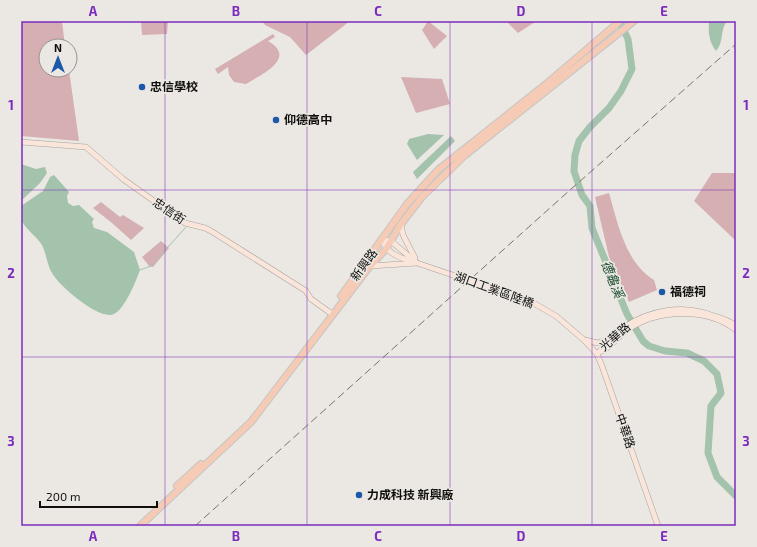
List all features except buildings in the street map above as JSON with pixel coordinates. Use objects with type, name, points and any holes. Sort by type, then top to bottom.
[{"type":"main road","name":"新興路","points":[[140,526],[251,422],[412,198],[438,170],[545,85],[620,21]]},
{"type":"main road","name":"新興路","points":[[136,526],[256,412],[330,313],[386,249],[401,224],[422,197],[464,156],[633,22]]},
{"type":"street","name":"忠信街","points":[[21,142],[86,146],[124,179],[185,223],[205,228],[228,242],[306,291],[311,299],[330,313]]},
{"type":"street","points":[[401,224],[403,235],[417,263]]},
{"type":"street","points":[[382,240],[391,241],[417,263]]},
{"type":"street","points":[[382,240],[386,249],[399,258],[417,263]]},
{"type":"street","points":[[370,266],[417,263]]},
{"type":"street","name":"湖口工業區陸橋","points":[[417,263],[530,301],[556,316],[584,340]]},
{"type":"street","name":"光華路","points":[[596,354],[613,337],[637,322],[659,311],[688,308],[702,311],[736,326]]},
{"type":"street","name":"光華路","points":[[637,322],[658,316],[680,313],[702,316],[730,325],[736,330]]},
{"type":"street","name":"光華路","points":[[596,354],[606,351],[631,326]]},
{"type":"street","points":[[584,340],[598,343],[613,337]]},
{"type":"street","name":"中華路","points":[[584,340],[596,354],[606,376],[658,526]]},
{"type":"shaded area","points":[[21,21],[62,21],[64,38],[38,38],[38,78],[70,78],[79,141],[21,136]]},
{"type":"shaded area","points":[[141,21],[168,21],[167,34],[142,35]]},
{"type":"shaded area","points":[[262,21],[350,21],[306,55],[290,37],[265,25]]},
{"type":"shaded area","points":[[428,21],[447,36],[434,49],[422,30]]},
{"type":"shaded area","points":[[506,21],[534,21],[535,22],[518,33]]},
{"type":"shaded area","points":[[709,21],[727,21],[723,28],[720,44],[716,51],[710,37]]},
{"type":"shaded area","points":[[273,34],[275,37],[268,41],[276,47],[279,54],[278,60],[274,66],[246,84],[234,82],[229,75],[228,67],[218,74],[215,69]]},
{"type":"shaded area","points":[[401,77],[442,79],[450,104],[416,113]]},
{"type":"shaded area","points":[[428,134],[444,135],[417,160],[407,144],[409,139]]},
{"type":"shaded area","points":[[451,136],[455,141],[417,179],[413,172]]},
{"type":"shaded area","points":[[21,164],[36,169],[45,167],[47,173],[40,183],[21,201]]},
{"type":"shaded area","points":[[712,173],[736,173],[736,241],[694,201]]},
{"type":"shaded area","points":[[54,175],[69,192],[67,196],[68,203],[73,206],[79,205],[94,219],[92,222],[94,228],[107,232],[134,252],[140,270],[126,301],[114,314],[108,315],[100,313],[81,302],[64,288],[48,265],[42,245],[22,222],[21,206],[43,191],[50,177]]},
{"type":"shaded area","points":[[609,193],[629,253],[644,272],[654,280],[657,290],[629,302],[609,257],[595,197]]},
{"type":"shaded area","points":[[101,202],[120,217],[123,215],[144,228],[131,240],[93,208]]},
{"type":"shaded area","points":[[161,241],[169,248],[153,267],[149,266],[142,257]]},
{"type":"waterway","name":"德龜溪","points":[[619,21],[628,39],[632,69],[621,91],[609,108],[590,127],[579,141],[575,155],[574,171],[582,195],[590,206],[592,228],[627,314],[643,341],[649,346],[665,351],[687,353],[704,361],[717,374],[721,393],[711,406],[708,453],[717,477],[736,496]]},
{"type":"waterway","points":[[140,270],[151,266],[186,227]]},
{"type":"railway","points":[[195,526],[570,190],[736,44]]},
{"type":"place","name":"忠信學校","points":[[142,87]]},
{"type":"place","name":"仰德高中","points":[[276,120]]},
{"type":"place","name":"福德祠","points":[[662,292]]},
{"type":"place","name":"力成科技 新興廠","points":[[359,495]]}]
